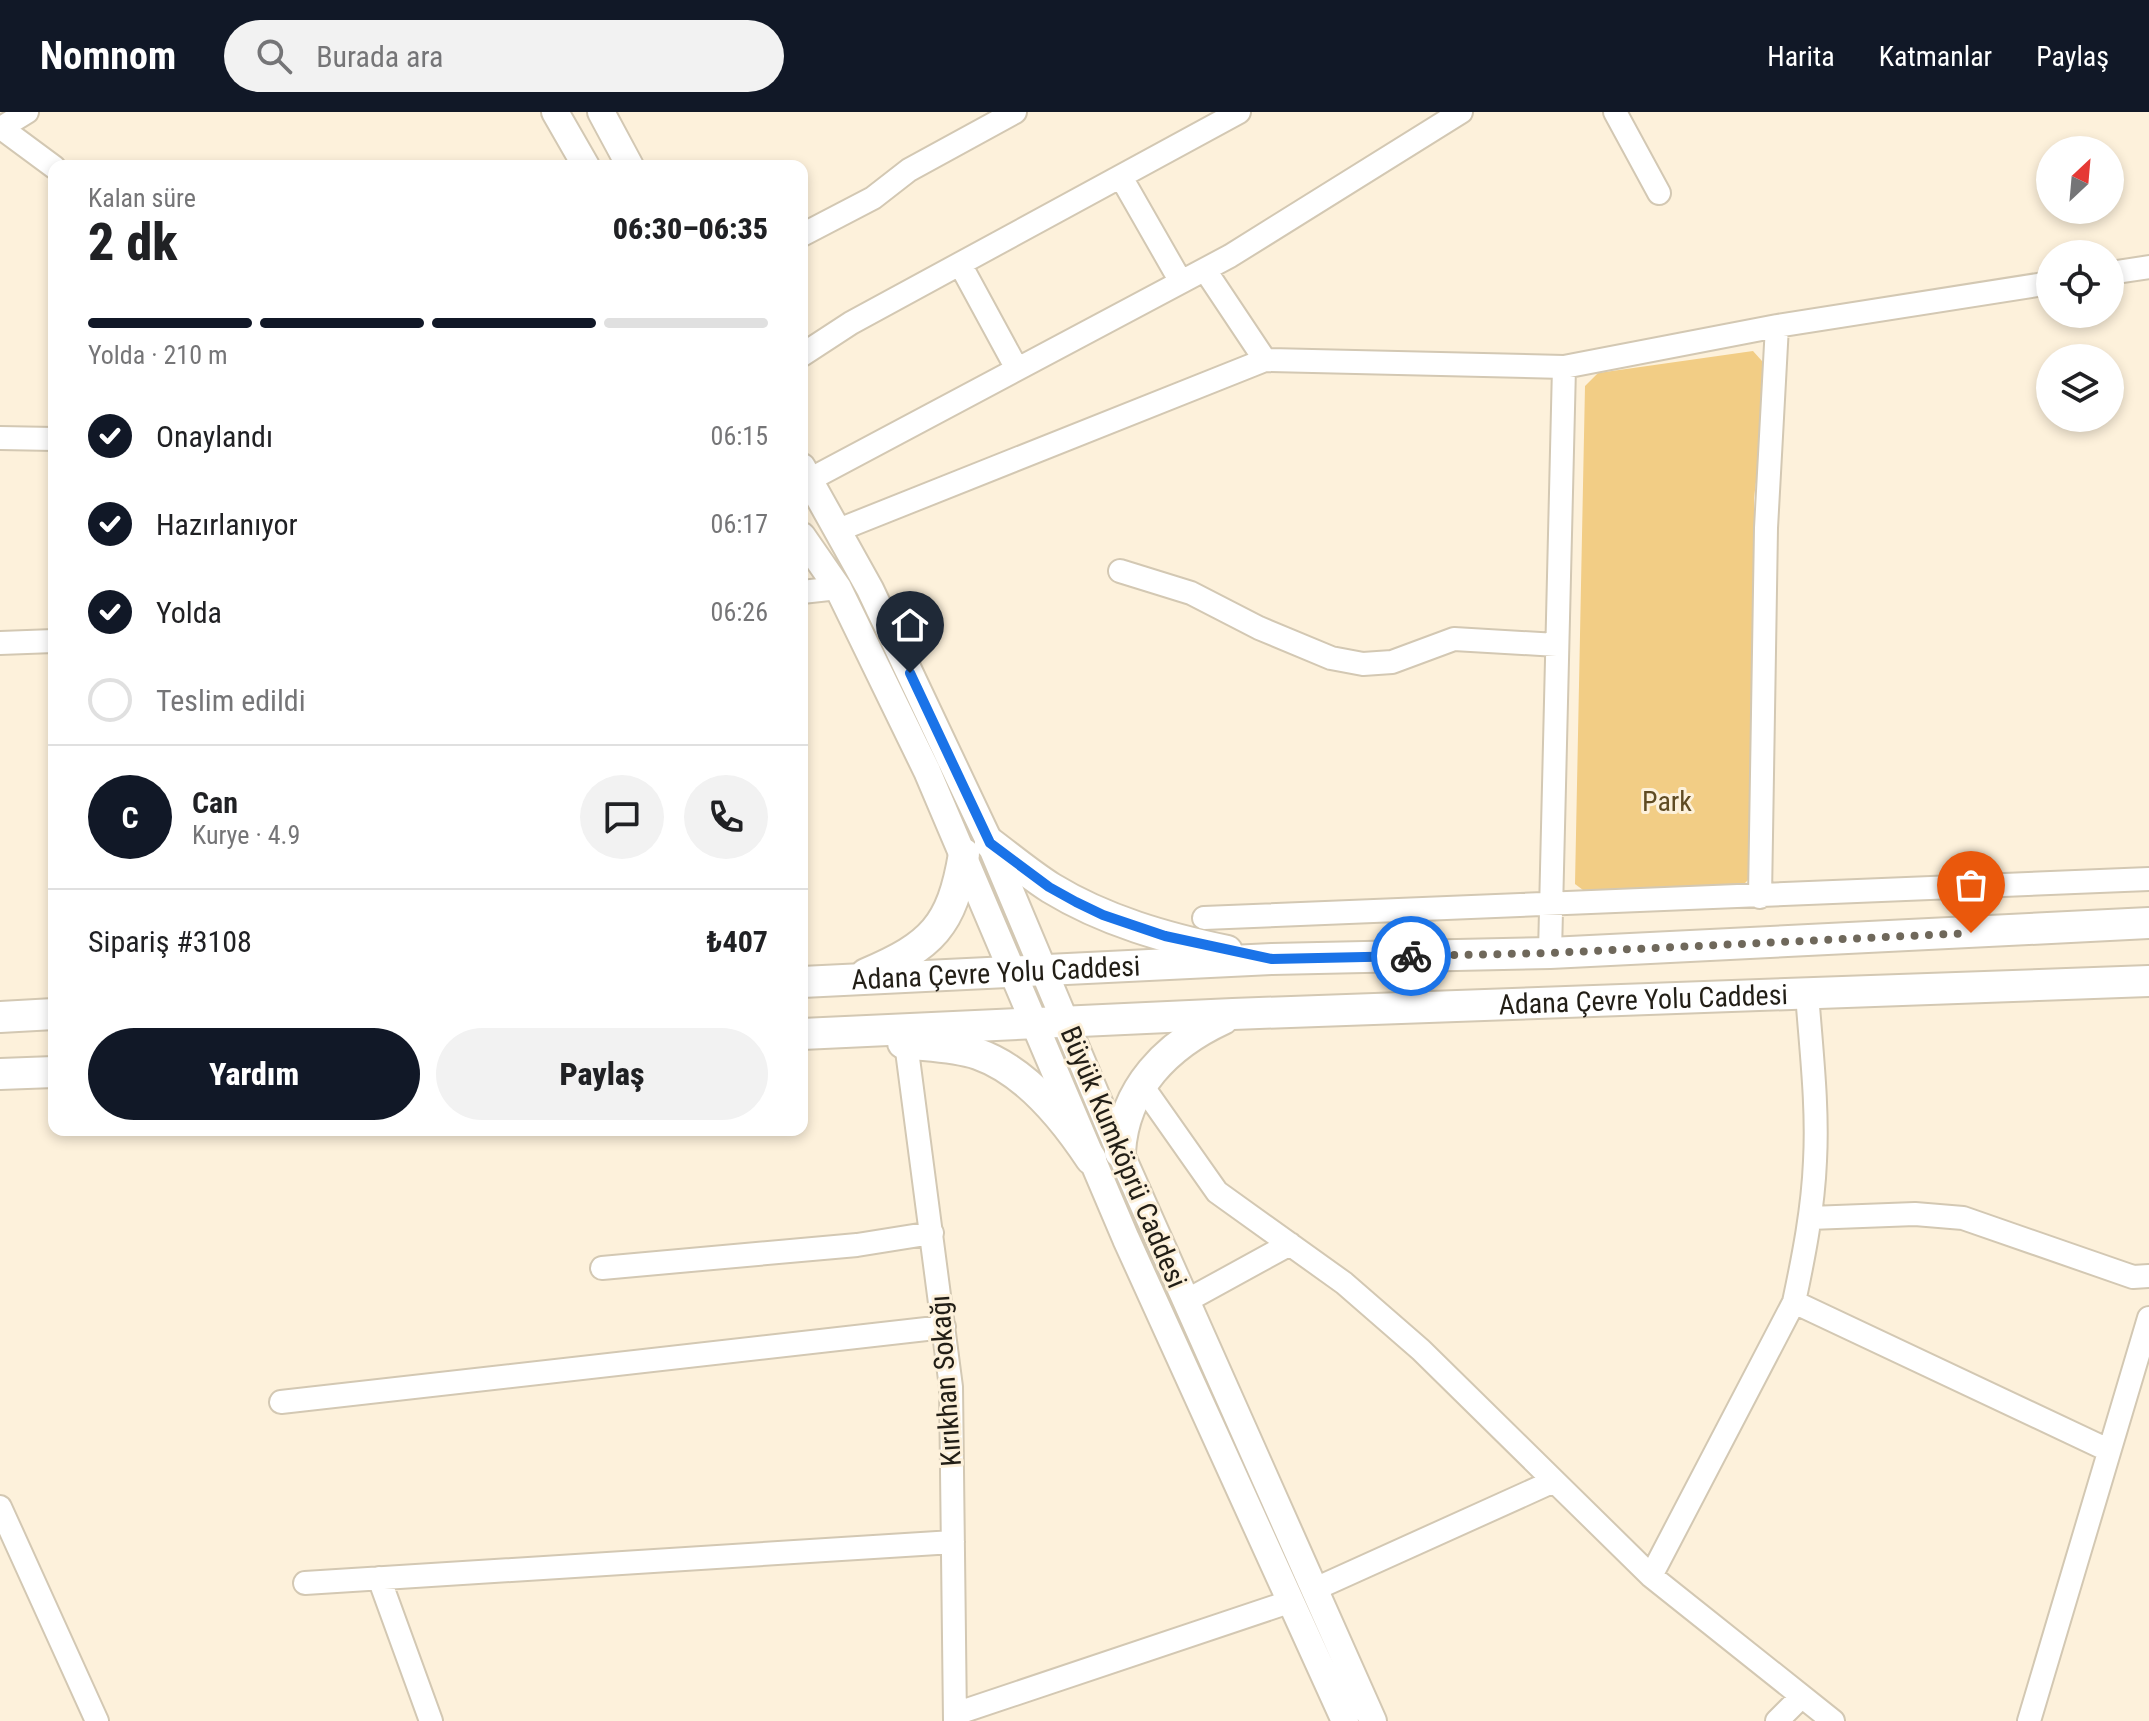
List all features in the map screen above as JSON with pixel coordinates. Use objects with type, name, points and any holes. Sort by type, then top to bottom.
[{"type":"highway","points":[[850,980],[902,958],[921,946],[937,930],[977,848],[1103,915],[1188,942],[1272,959]]},
{"type":"highway","name":"Adana Çevre Yolu Caddesi","points":[[808,982],[1272,959],[1550,953],[2149,923]]},
{"type":"highway","name":"Adana Çevre Yolu Caddesi","points":[[808,1034],[1233,1014],[2149,981]]},
{"type":"highway","points":[[0,1017],[48,1014]]},
{"type":"highway","points":[[842,1032],[978,1054],[1001,1065],[1106,1156],[1141,1084],[1160,1062],[1186,1039],[1233,1014]]},
{"type":"highway","points":[[0,1074],[48,1072]]},
{"type":"main road","points":[[555,112],[583,160]]},
{"type":"main road","points":[[601,112],[627,160]]},
{"type":"main road","name":"Büyük Kumköprü Caddesi","points":[[808,479],[870,589],[977,848],[1013,972],[1034,1023],[1186,1301],[1373,1721]]},
{"type":"main road","name":"Büyük Kumköprü Caddesi","points":[[808,545],[838,588],[894,699],[1044,971],[1065,1022],[1106,1156],[1289,1602],[1345,1721]]},
{"type":"street","points":[[27,112],[0,127],[48,163]]},
{"type":"street","points":[[808,232],[873,198],[909,170],[1015,112]]},
{"type":"street","points":[[808,351],[851,323],[1239,112]]},
{"type":"street","points":[[808,472],[1017,369],[1205,270],[1461,112]]},
{"type":"street","points":[[1615,112],[1659,193]]},
{"type":"street","points":[[1121,177],[1181,282]]},
{"type":"street","points":[[960,264],[1017,369]]},
{"type":"street","points":[[2124,271],[2149,267]]},
{"type":"street","points":[[1205,270],[1265,360]]},
{"type":"street","points":[[836,531],[1265,360],[1564,367],[1777,326],[2036,285]]},
{"type":"street","points":[[1760,897],[1766,528],[1777,326]]},
{"type":"street","points":[[1550,953],[1564,367]]},
{"type":"street","points":[[0,438],[48,439]]},
{"type":"street","points":[[1120,571],[1191,593],[1259,628],[1331,658],[1363,664],[1392,662],[1454,639],[1557,645]]},
{"type":"street","points":[[808,591],[838,588]]},
{"type":"street","points":[[0,643],[48,641]]},
{"type":"street","points":[[1204,918],[2149,879]]},
{"type":"street","points":[[1651,1576],[1794,1302],[1810,1218],[1815,1160],[1814,1076],[1807,993]]},
{"type":"street","name":"Kırıkhan Sokağı","points":[[906,1043],[951,1387],[955,1718]]},
{"type":"street","points":[[1141,1084],[1217,1192],[1344,1283],[1421,1350],[1651,1576],[1833,1721]]},
{"type":"street","points":[[1810,1218],[1915,1214],[1963,1218],[2133,1277],[2149,1276]]},
{"type":"street","points":[[602,1268],[857,1245],[932,1233]]},
{"type":"street","points":[[1186,1301],[1290,1244]]},
{"type":"street","points":[[1794,1302],[2108,1450]]},
{"type":"street","points":[[2029,1721],[2149,1318]]},
{"type":"street","points":[[281,1402],[944,1327]]},
{"type":"street","points":[[1315,1589],[1554,1481]]},
{"type":"street","points":[[0,1507],[97,1721]]},
{"type":"street","points":[[305,1583],[953,1542]]},
{"type":"street","points":[[379,1578],[431,1721]]},
{"type":"street","points":[[955,1718],[1289,1602]]},
{"type":"street","points":[[1777,1721],[1801,1697]]},
{"type":"green space","name":"Park","points":[[1753,351],[1770,370],[1754,498],[1758,870],[1740,888],[1591,896],[1575,884],[1585,386],[1598,373]]},
{"type":"way so far","points":[[1411,956],[1550,953],[1971,933]]},
{"type":"route","points":[[910,673],[990,843],[1049,887],[1103,915],[1133,926],[1229,952],[1272,959],[1411,956]]}]
